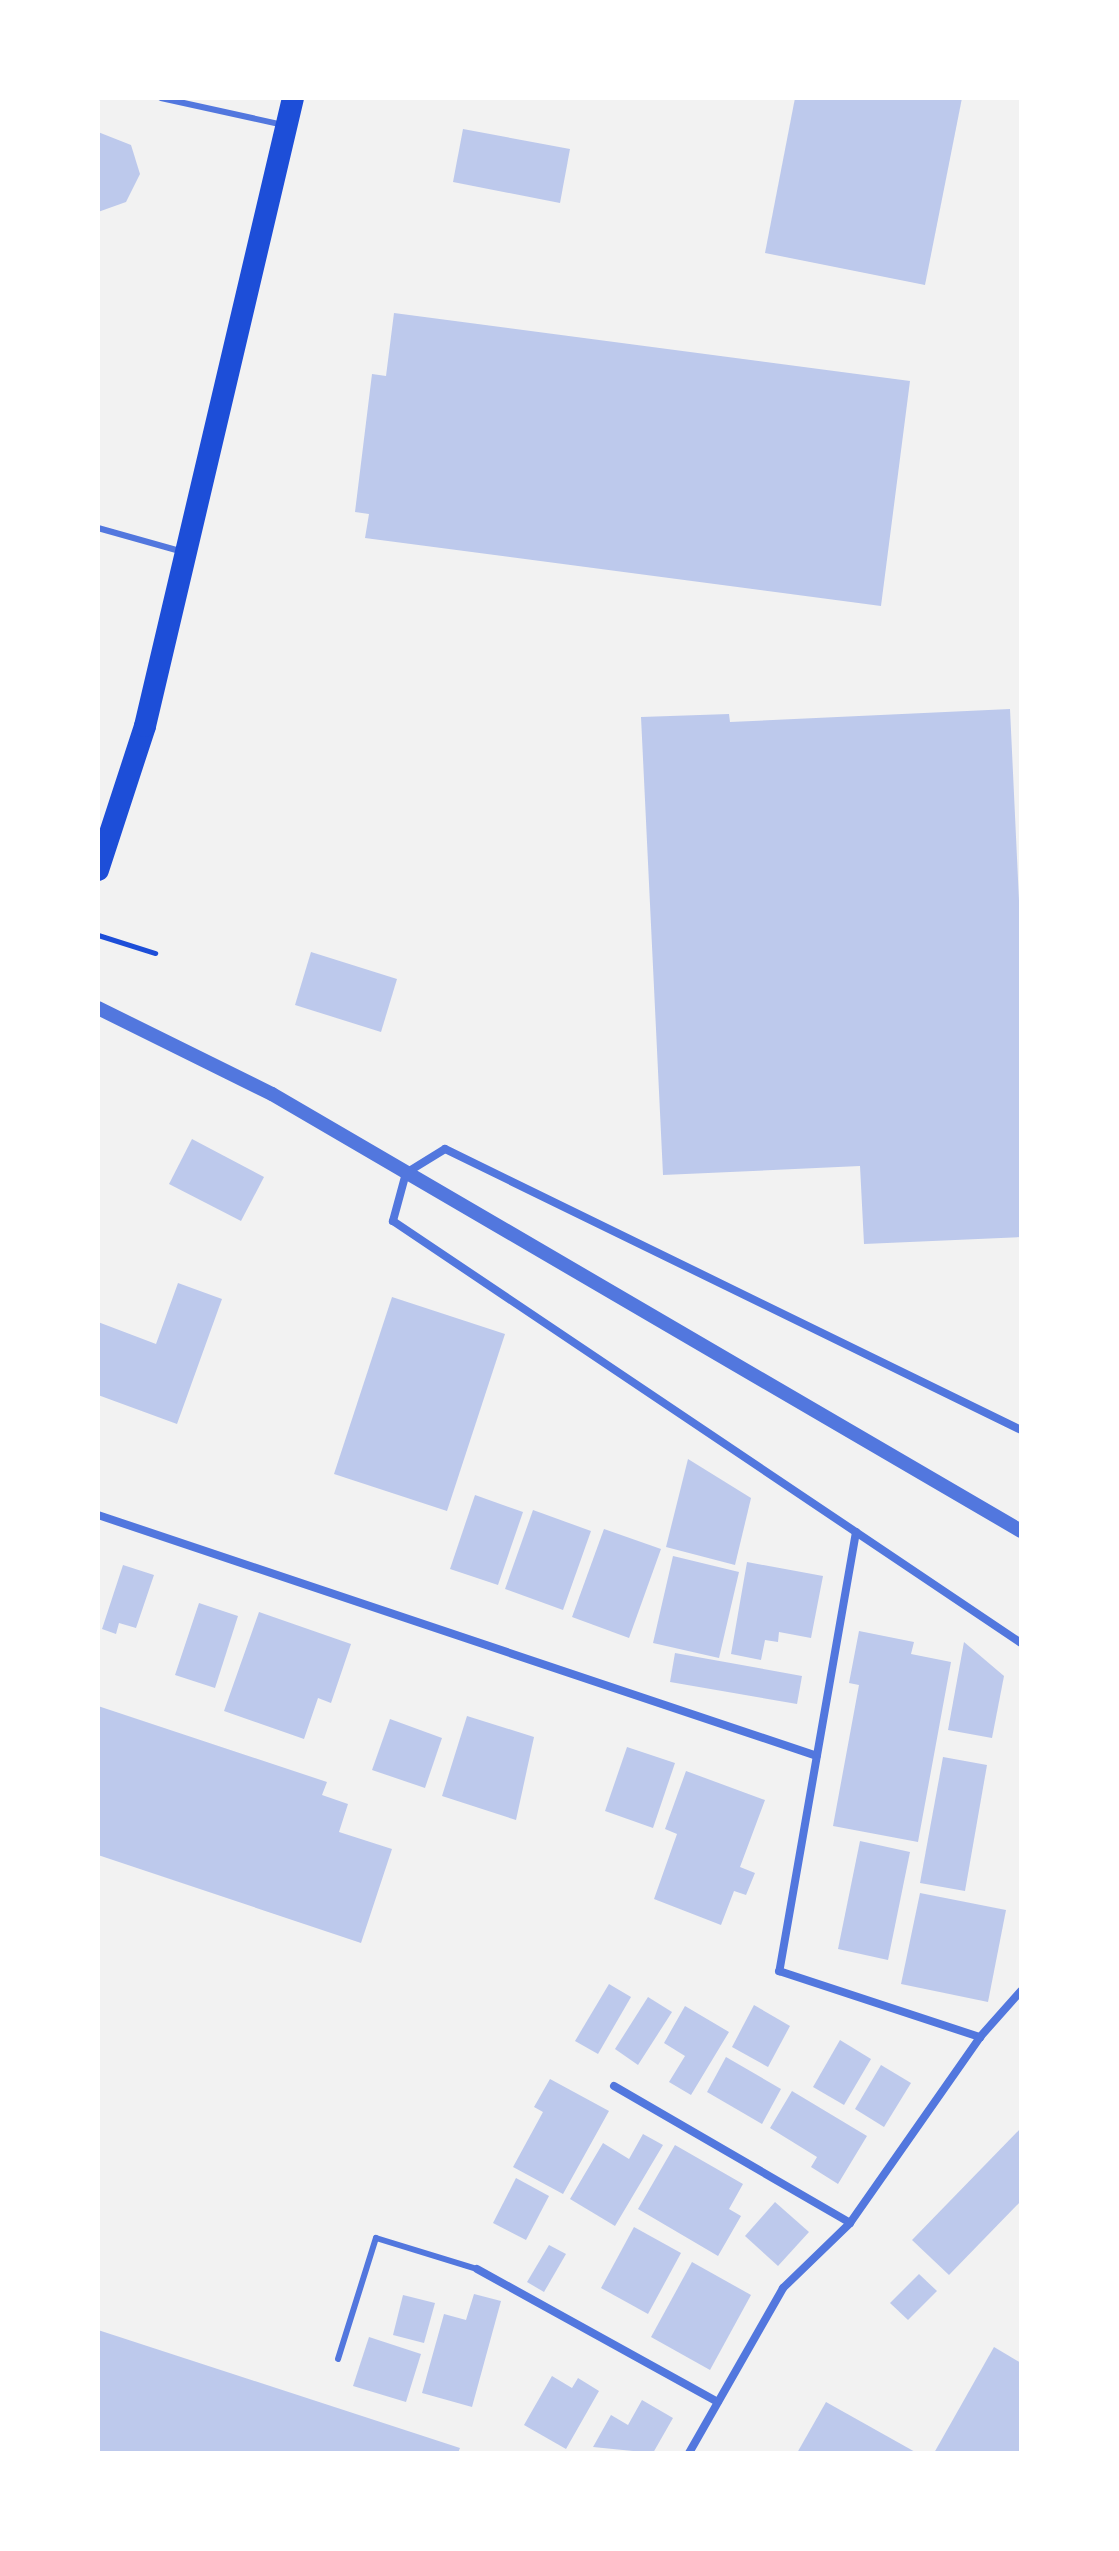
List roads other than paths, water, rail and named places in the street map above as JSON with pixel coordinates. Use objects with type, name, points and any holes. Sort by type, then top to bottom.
[{"type":"highway","points":[[98,870],[145,726],[293,98]]},
{"type":"street","points":[[98,1008],[272,1094],[1021,1531]]},
{"type":"street","points":[[1021,1430],[445,1149],[406,1173],[393,1221],[1021,1643]]},
{"type":"street","points":[[98,1515],[817,1756]]},
{"type":"street","points":[[856,1532],[779,1971],[980,2037]]},
{"type":"street","points":[[689,2453],[783,2288],[850,2223],[980,2037],[1021,1991]]},
{"type":"street","points":[[614,2086],[850,2223]]},
{"type":"street","points":[[477,2269],[718,2402]]},
{"type":"lane","points":[[161,98],[287,126]]},
{"type":"lane","points":[[98,528],[187,553]]},
{"type":"lane","points":[[338,2359],[376,2238],[477,2269]]}]
